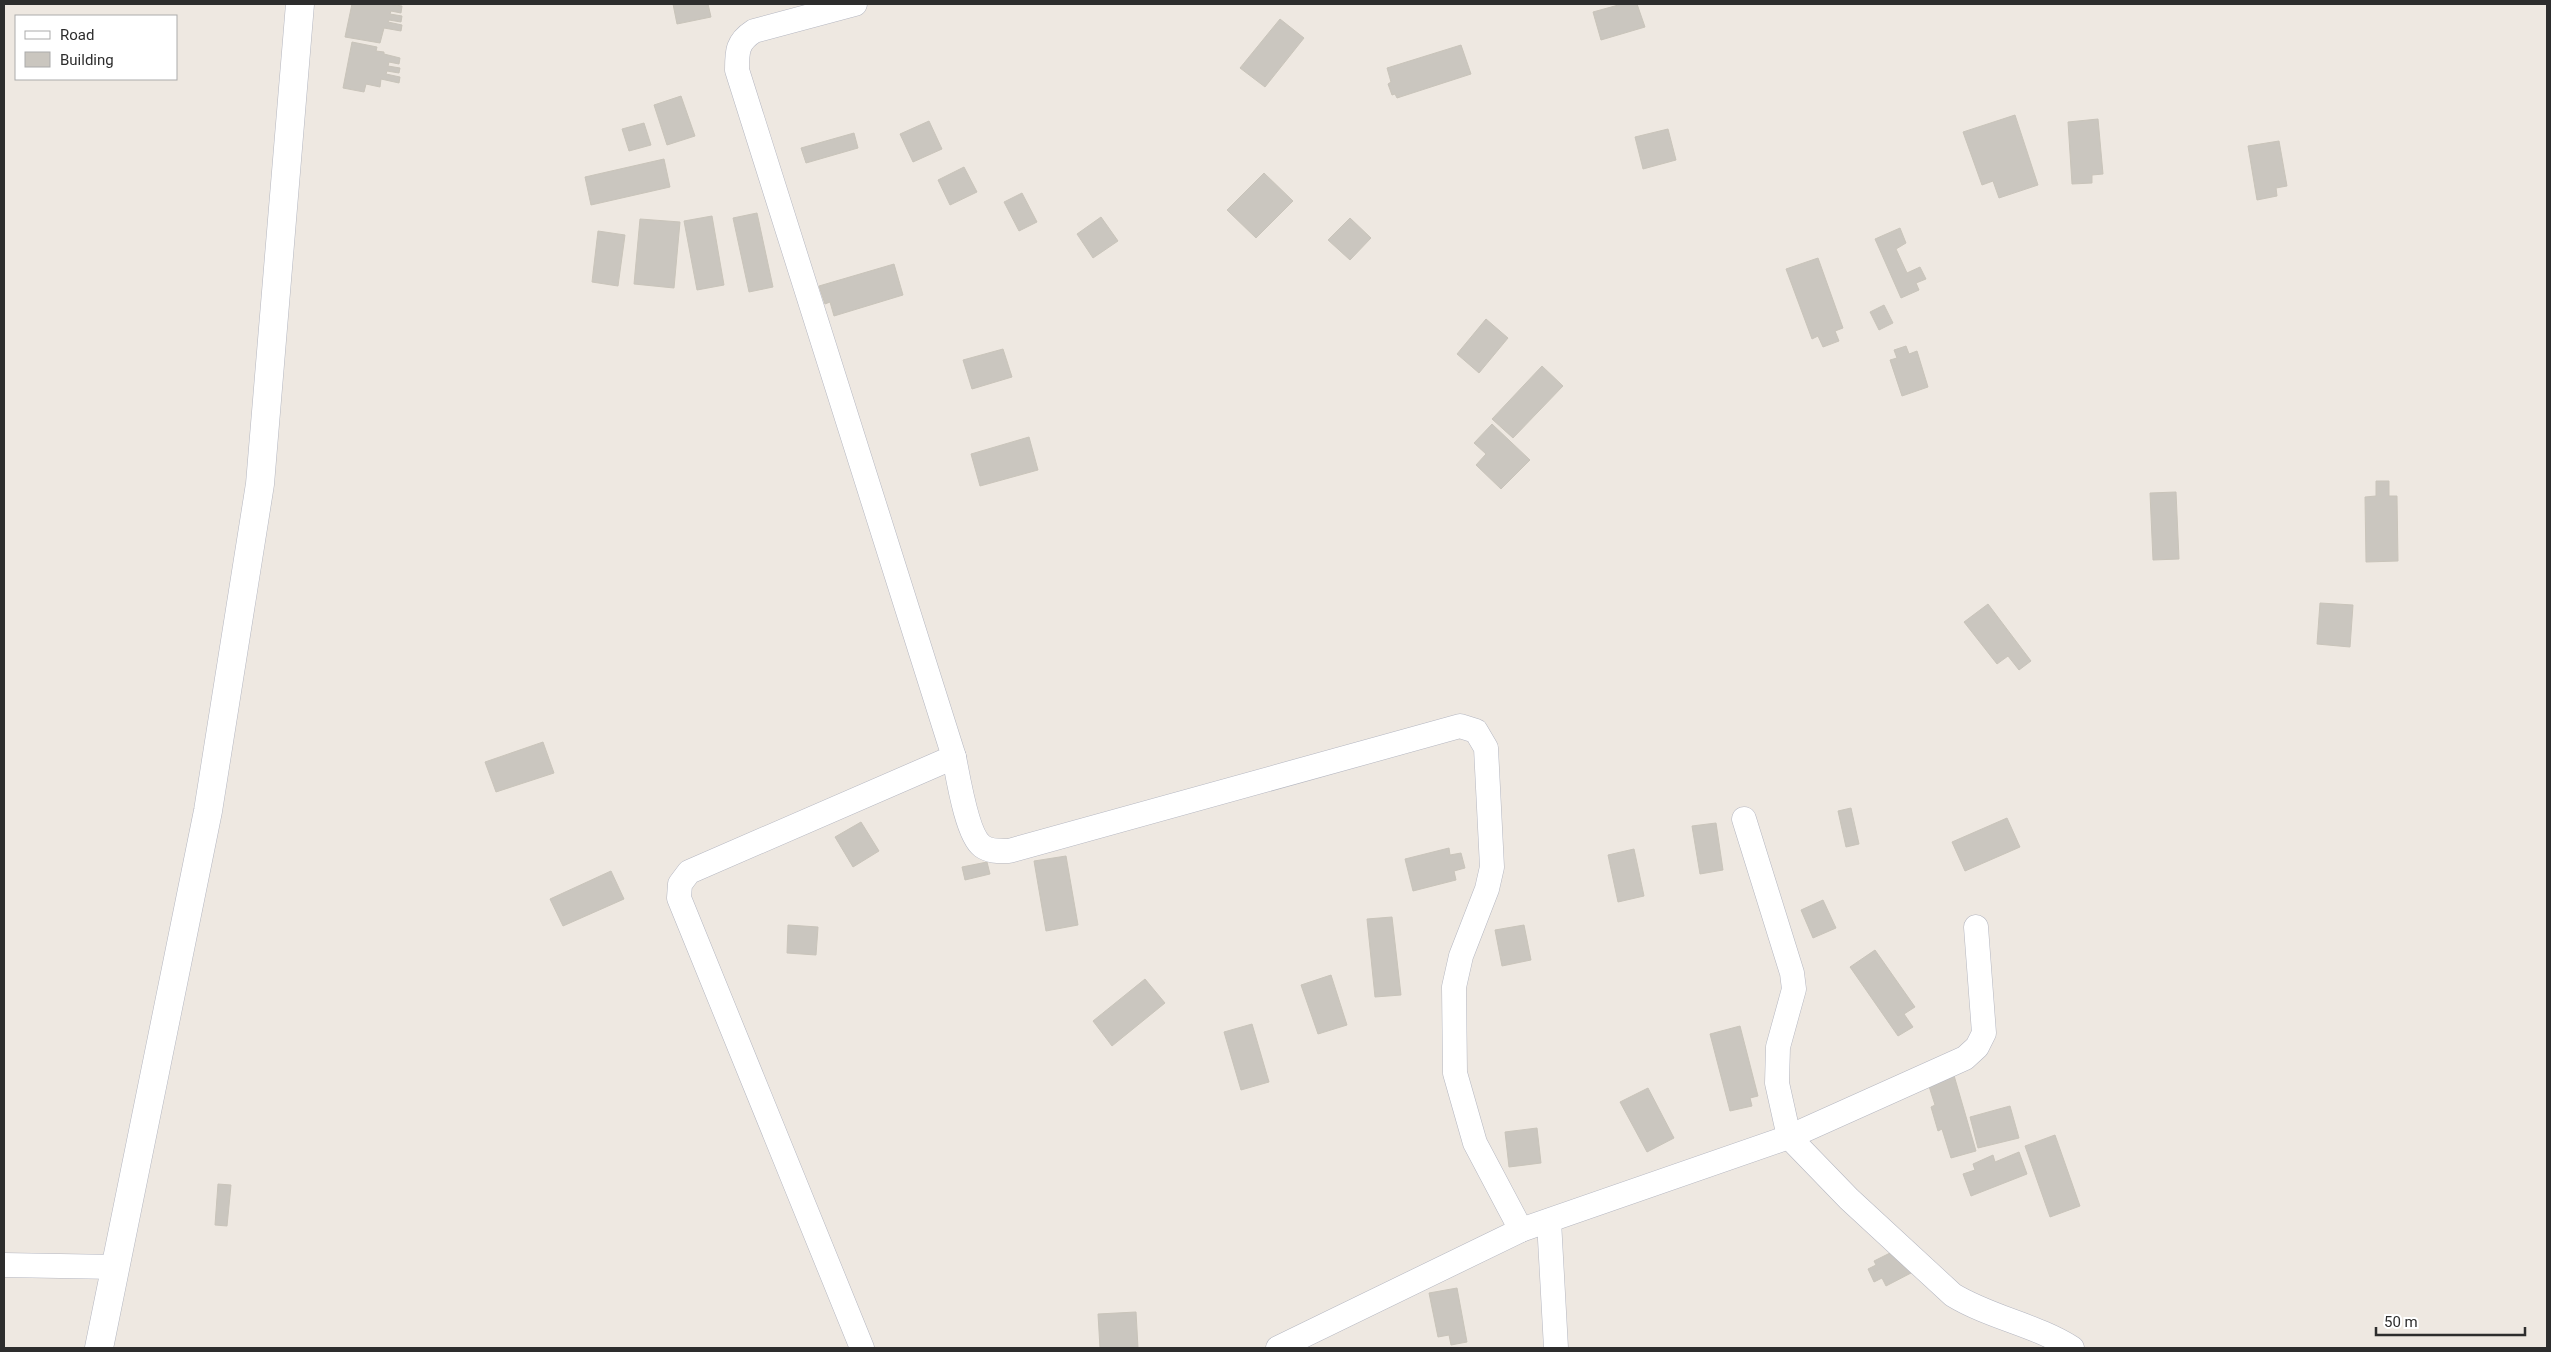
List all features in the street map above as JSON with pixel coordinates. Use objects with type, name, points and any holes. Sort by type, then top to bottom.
[{"type":"main road","points":[[99,1348],[208,811],[260,484],[300,4]]},
{"type":"street","points":[[855,4],[754,31],[743,38],[737,53],[737,70],[954,757],[973,833],[981,846],[991,850],[1009,851],[1460,726],[1476,731],[1486,748],[1492,867],[1487,889],[1461,956],[1454,987],[1454,1073],[1475,1143],[1521,1230]]},
{"type":"street","points":[[862,1348],[682,907],[679,898],[680,884],[689,872],[954,757]]},
{"type":"street","points":[[1744,819],[1792,973],[1794,989],[1778,1047],[1777,1083],[1789,1137],[1849,1199],[1954,1295],[1969,1304],[2056,1338],[2072,1348]]},
{"type":"street","points":[[1278,1348],[1321,1339],[1521,1230],[1789,1137],[1965,1058],[1984,1033],[1976,927]]},
{"type":"street","points":[[1549,1221],[1556,1348]]},
{"type":"street","points":[[4,1265],[116,1267]]},
{"type":"building","points":[[352,4],[402,6],[401,13],[391,11],[390,14],[402,16],[401,22],[389,20],[388,22],[402,25],[401,31],[384,28],[380,43],[345,37]]},
{"type":"building","points":[[673,4],[708,4],[711,17],[677,24]]},
{"type":"building","points":[[1622,4],[1637,4],[1645,27],[1601,40],[1593,12]]},
{"type":"building","points":[[1280,19],[1304,38],[1265,87],[1240,68]]},
{"type":"building","points":[[352,42],[377,47],[376,51],[400,58],[399,64],[389,62],[388,66],[400,68],[399,73],[387,71],[386,74],[400,77],[399,83],[381,79],[380,87],[366,84],[364,92],[343,88]]},
{"type":"building","points":[[1461,45],[1471,74],[1397,98],[1395,94],[1392,95],[1388,84],[1391,82],[1387,68]]},
{"type":"building","points":[[681,96],[695,136],[667,145],[654,105]]},
{"type":"building","points":[[2015,115],[2038,185],[1999,198],[1993,181],[1982,185],[1963,132]]},
{"type":"building","points":[[2098,119],[2103,174],[2092,175],[2092,183],[2072,184],[2068,122]]},
{"type":"building","points":[[929,121],[942,149],[913,162],[900,134]]},
{"type":"building","points":[[644,123],[651,145],[629,151],[622,129]]},
{"type":"building","points":[[1668,129],[1676,160],[1643,169],[1635,137]]},
{"type":"building","points":[[854,133],[858,148],[806,163],[801,148]]},
{"type":"building","points":[[2279,141],[2287,186],[2276,188],[2277,196],[2257,200],[2248,146]]},
{"type":"building","points":[[664,159],[670,187],[591,205],[585,177]]},
{"type":"building","points":[[964,167],[977,192],[950,205],[938,180]]},
{"type":"building","points":[[1264,173],[1293,201],[1256,238],[1227,210]]},
{"type":"building","points":[[1022,193],[1037,222],[1019,231],[1004,202]]},
{"type":"building","points":[[757,213],[773,287],[749,292],[733,218]]},
{"type":"building","points":[[712,216],[724,285],[697,290],[684,221]]},
{"type":"building","points":[[1101,217],[1118,241],[1093,258],[1077,234]]},
{"type":"building","points":[[1350,218],[1371,238],[1350,260],[1328,240]]},
{"type":"building","points":[[640,219],[680,222],[674,288],[634,284]]},
{"type":"building","points":[[1900,228],[1906,243],[1896,249],[1907,273],[1920,267],[1926,279],[1916,283],[1919,290],[1901,298],[1875,239]]},
{"type":"building","points":[[598,231],[625,235],[618,286],[592,282]]},
{"type":"building","points":[[1818,258],[1843,328],[1835,331],[1839,341],[1823,347],[1818,336],[1812,339],[1786,269]]},
{"type":"building","points":[[894,264],[903,295],[834,316],[830,302],[825,304],[819,286]]},
{"type":"building","points":[[1884,305],[1893,323],[1879,330],[1870,312]]},
{"type":"building","points":[[1486,319],[1508,338],[1479,373],[1457,354]]},
{"type":"building","points":[[1906,346],[1909,354],[1917,351],[1928,387],[1902,396],[1890,360],[1897,358],[1894,350]]},
{"type":"building","points":[[1003,349],[1012,377],[972,389],[963,360]]},
{"type":"building","points":[[1542,366],[1563,386],[1513,438],[1492,419]]},
{"type":"building","points":[[1492,424],[1530,460],[1501,489],[1476,465],[1486,454],[1474,443]]},
{"type":"building","points":[[1029,437],[1038,470],[980,486],[971,454]]},
{"type":"building","points":[[2376,481],[2389,481],[2389,496],[2397,496],[2398,561],[2366,562],[2365,497],[2376,496]]},
{"type":"building","points":[[2176,492],[2179,559],[2153,560],[2150,493]]},
{"type":"building","points":[[2320,603],[2353,605],[2350,647],[2317,644]]},
{"type":"building","points":[[1988,604],[2031,661],[2019,670],[2008,656],[1997,664],[1964,622]]},
{"type":"building","points":[[543,742],[554,773],[496,792],[485,762]]},
{"type":"building","points":[[1851,808],[1859,844],[1846,847],[1838,811]]},
{"type":"building","points":[[2007,818],[2020,847],[1965,871],[1952,842]]},
{"type":"building","points":[[861,822],[879,851],[853,867],[835,837]]},
{"type":"building","points":[[1716,823],[1723,870],[1700,874],[1692,826]]},
{"type":"building","points":[[1449,848],[1450,855],[1461,853],[1465,868],[1454,871],[1456,880],[1413,891],[1405,859]]},
{"type":"building","points":[[1634,849],[1644,896],[1618,902],[1608,855]]},
{"type":"building","points":[[1066,856],[1078,925],[1046,931],[1034,861]]},
{"type":"building","points":[[987,862],[990,874],[965,880],[962,867]]},
{"type":"building","points":[[611,871],[624,899],[563,926],[550,899]]},
{"type":"building","points":[[1823,900],[1836,928],[1813,938],[1801,910]]},
{"type":"building","points":[[1392,917],[1401,995],[1375,997],[1367,919]]},
{"type":"building","points":[[788,925],[818,927],[816,955],[787,953]]},
{"type":"building","points":[[1524,925],[1531,960],[1502,966],[1495,930]]},
{"type":"building","points":[[1875,950],[1915,1007],[1904,1014],[1913,1027],[1898,1036],[1850,967]]},
{"type":"building","points":[[1331,975],[1347,1025],[1318,1034],[1301,985]]},
{"type":"building","points":[[1145,979],[1165,1003],[1112,1046],[1093,1021]]},
{"type":"building","points":[[1252,1024],[1269,1082],[1241,1090],[1224,1032]]},
{"type":"building","points":[[1740,1026],[1758,1096],[1750,1098],[1752,1106],[1730,1111],[1710,1034]]},
{"type":"building","points":[[1953,1072],[1976,1151],[1951,1158],[1942,1129],[1938,1131],[1931,1107],[1935,1105],[1927,1080]]},
{"type":"building","points":[[1648,1088],[1674,1138],[1647,1152],[1620,1102]]},
{"type":"building","points":[[2010,1106],[2019,1138],[1978,1148],[1970,1117]]},
{"type":"building","points":[[1537,1128],[1541,1163],[1509,1167],[1505,1132]]},
{"type":"building","points":[[2055,1135],[2080,1206],[2050,1217],[2025,1146]]},
{"type":"building","points":[[2019,1152],[2027,1174],[1971,1196],[1963,1174],[1975,1170],[1973,1164],[1993,1155],[1995,1162]]},
{"type":"building","points":[[218,1184],[231,1185],[227,1226],[215,1225]]},
{"type":"building","points":[[1898,1249],[1911,1273],[1886,1286],[1882,1278],[1874,1282],[1868,1269],[1876,1265],[1874,1261]]},
{"type":"building","points":[[1457,1288],[1467,1342],[1451,1345],[1449,1335],[1438,1337],[1429,1293]]},
{"type":"building","points":[[1136,1312],[1138,1348],[1100,1348],[1098,1314]]}]
